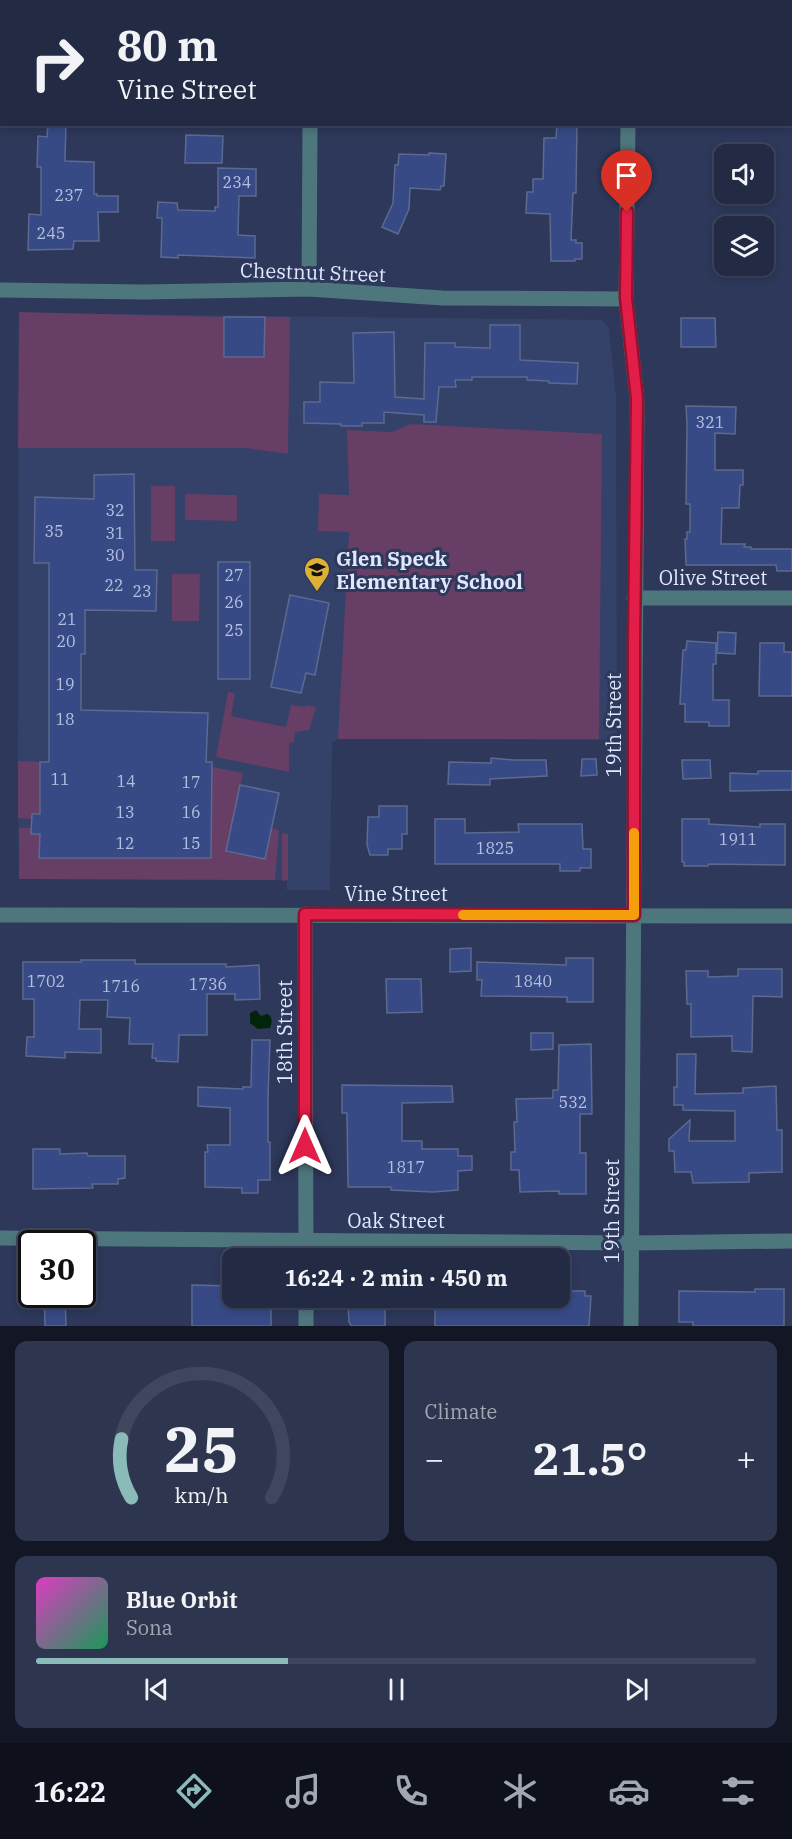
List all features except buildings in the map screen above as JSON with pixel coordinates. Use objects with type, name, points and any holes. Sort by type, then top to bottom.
[{"type":"street","points":[[309,289],[310,126]]},
{"type":"street","name":"19th Street","points":[[627,126],[626,298],[637,399],[634,598],[632,1326]]},
{"type":"street","name":"Chestnut Street","points":[[0,290],[144,292],[309,289],[442,298],[626,298]]},
{"type":"street","name":"Olive Street","points":[[634,598],[792,598]]},
{"type":"street","name":"18th Street","points":[[305,914],[306,1248]]},
{"type":"street","name":"Vine Street","points":[[0,915],[792,916]]},
{"type":"street","name":"Oak Street","points":[[0,1238],[632,1243],[792,1241]]},
{"type":"street","points":[[306,1308],[306,1326]]},
{"type":"shaded area","points":[[19,312],[224,317],[225,357],[264,357],[265,317],[290,317],[288,454],[246,448],[18,448]]},
{"type":"shaded area","name":"Glen Speck Elementary School","points":[[19,313],[602,320],[609,328],[616,397],[617,740],[338,739],[332,743],[330,890],[287,890],[287,880],[19,879]]},
{"type":"shaded area","points":[[410,424],[602,434],[599,739],[338,739],[349,532],[318,531],[319,494],[349,495],[347,430],[392,432]]},
{"type":"shaded area","points":[[151,486],[175,486],[175,541],[151,541]]},
{"type":"shaded area","points":[[185,494],[237,495],[237,521],[185,520]]},
{"type":"shaded area","points":[[172,574],[200,574],[199,621],[172,621]]},
{"type":"shaded area","points":[[228,692],[235,693],[231,716],[286,727],[291,705],[316,708],[309,730],[295,732],[294,742],[289,743],[289,772],[216,757]]},
{"type":"shaded area","points":[[18,761],[40,762],[40,814],[32,814],[32,819],[18,818]]},
{"type":"shaded area","points":[[212,767],[243,773],[226,851],[272,828],[279,830],[275,880],[19,879],[19,828],[31,828],[32,834],[40,834],[40,858],[211,858]]},
{"type":"shaded area","points":[[282,833],[288,834],[288,880],[282,881]]},
{"type":"shaded area","points":[[256,1010],[261,1016],[267,1014],[270,1017],[272,1022],[270,1028],[258,1029],[250,1023],[250,1013]]},
{"type":"slow traffic","points":[[463,915],[634,915],[634,833]]},
{"type":"place","name":"Glen Speck Elementary School","points":[[317,593]]},
{"type":"route","points":[[305,1146],[305,914],[634,915],[637,399],[626,298],[627,212]]}]
